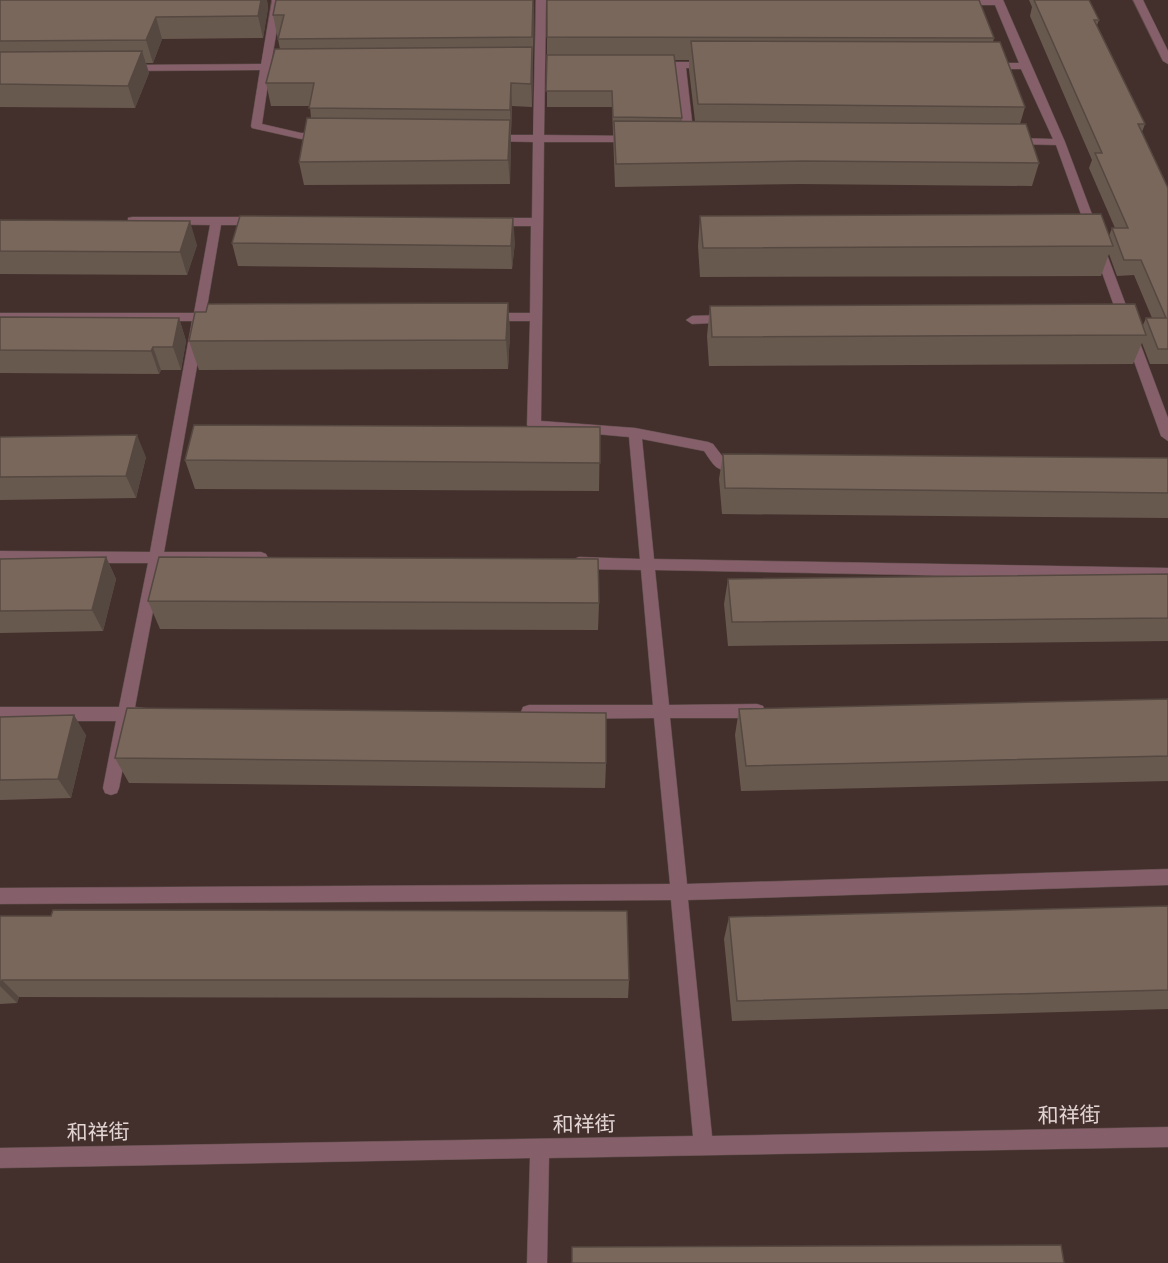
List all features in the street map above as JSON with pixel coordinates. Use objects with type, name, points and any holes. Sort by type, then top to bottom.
[{"type":"street","points":[[1138,0],[1168,61]]},
{"type":"street","points":[[541,1],[534,425],[635,432],[708,447],[722,466],[757,466]]},
{"type":"street","points":[[952,2],[999,1],[1025,66],[1060,142],[1119,318],[1168,436]]},
{"type":"street","points":[[265,3],[281,2],[265,67],[256,126],[301,136],[336,136]]},
{"type":"street","points":[[645,65],[716,65]]},
{"type":"street","points":[[680,65],[689,139]]},
{"type":"street","points":[[115,68],[301,66]]},
{"type":"street","points":[[978,66],[1025,66]]},
{"type":"street","points":[[479,138],[643,139]]},
{"type":"street","points":[[1000,141],[1060,142]]},
{"type":"street","points":[[125,221],[276,221]]},
{"type":"street","points":[[111,788],[156,556],[216,221]]},
{"type":"street","points":[[478,222],[537,222]]},
{"type":"street","points":[[0,316],[224,316]]},
{"type":"street","points":[[476,316],[536,316]]},
{"type":"street","points":[[692,320],[739,320]]},
{"type":"street","points":[[635,432],[703,1145]]},
{"type":"street","points":[[0,557],[274,558]]},
{"type":"street","points":[[568,563],[1168,574]]},
{"type":"street","points":[[519,712],[768,711]]},
{"type":"street","points":[[0,714],[161,714]]},
{"type":"street","points":[[0,896],[679,892],[1168,877]]},
{"type":"street","name":"和祥街","points":[[0,1158],[1168,1137]]},
{"type":"street","points":[[537,1263],[540,1148]]},
{"type":"building","points":[[0,0],[261,0],[258,16],[156,17],[146,40],[0,41]]},
{"type":"building","points":[[276,0],[533,0],[532,37],[278,39],[284,15],[273,15]]},
{"type":"building","points":[[547,0],[979,0],[994,38],[547,37]]},
{"type":"building","points":[[1034,0],[1089,0],[1099,20],[1094,20],[1145,124],[1138,124],[1168,188],[1168,349],[1158,349],[1146,318],[1166,318],[1141,260],[1124,260],[1112,228],[1128,228],[1095,153],[1102,153]]},
{"type":"building","points":[[691,41],[1000,42],[1025,107],[698,104]]},
{"type":"building","points":[[532,47],[531,84],[511,83],[510,110],[309,108],[314,83],[266,83],[275,49]]},
{"type":"building","points":[[142,51],[128,86],[0,84],[0,52]]},
{"type":"building","points":[[547,55],[674,55],[682,118],[613,117],[612,91],[546,91]]},
{"type":"building","points":[[307,118],[510,120],[508,160],[299,162]]},
{"type":"building","points":[[614,121],[1026,124],[1039,163],[803,161],[616,164]]},
{"type":"building","points":[[1101,214],[1113,246],[703,248],[700,216]]},
{"type":"building","points":[[240,216],[513,218],[511,246],[232,243]]},
{"type":"building","points":[[0,220],[190,221],[180,252],[0,251]]},
{"type":"building","points":[[508,303],[506,340],[189,341],[195,312],[206,312],[208,304]]},
{"type":"building","points":[[1135,304],[1146,335],[712,337],[710,306]]},
{"type":"building","points":[[0,317],[179,318],[173,347],[153,347],[151,351],[0,350]]},
{"type":"building","points":[[194,425],[600,427],[600,463],[185,460]]},
{"type":"building","points":[[137,435],[126,476],[0,477],[0,437]]},
{"type":"building","points":[[723,454],[1168,458],[1168,493],[725,488]]},
{"type":"building","points":[[106,557],[92,610],[0,611],[0,559]]},
{"type":"building","points":[[159,557],[598,559],[599,603],[148,601]]},
{"type":"building","points":[[1168,574],[1168,618],[732,622],[728,579]]},
{"type":"building","points":[[1168,699],[1168,756],[746,766],[739,709]]},
{"type":"building","points":[[127,708],[606,713],[606,763],[115,758]]},
{"type":"building","points":[[74,715],[58,779],[0,780],[0,717]]},
{"type":"building","points":[[1168,906],[1168,990],[737,1001],[729,917]]},
{"type":"building","points":[[53,910],[627,911],[629,980],[2,980],[0,986],[0,916],[51,916]]},
{"type":"building","points":[[1061,1245],[1064,1263],[572,1263],[572,1247]]}]
